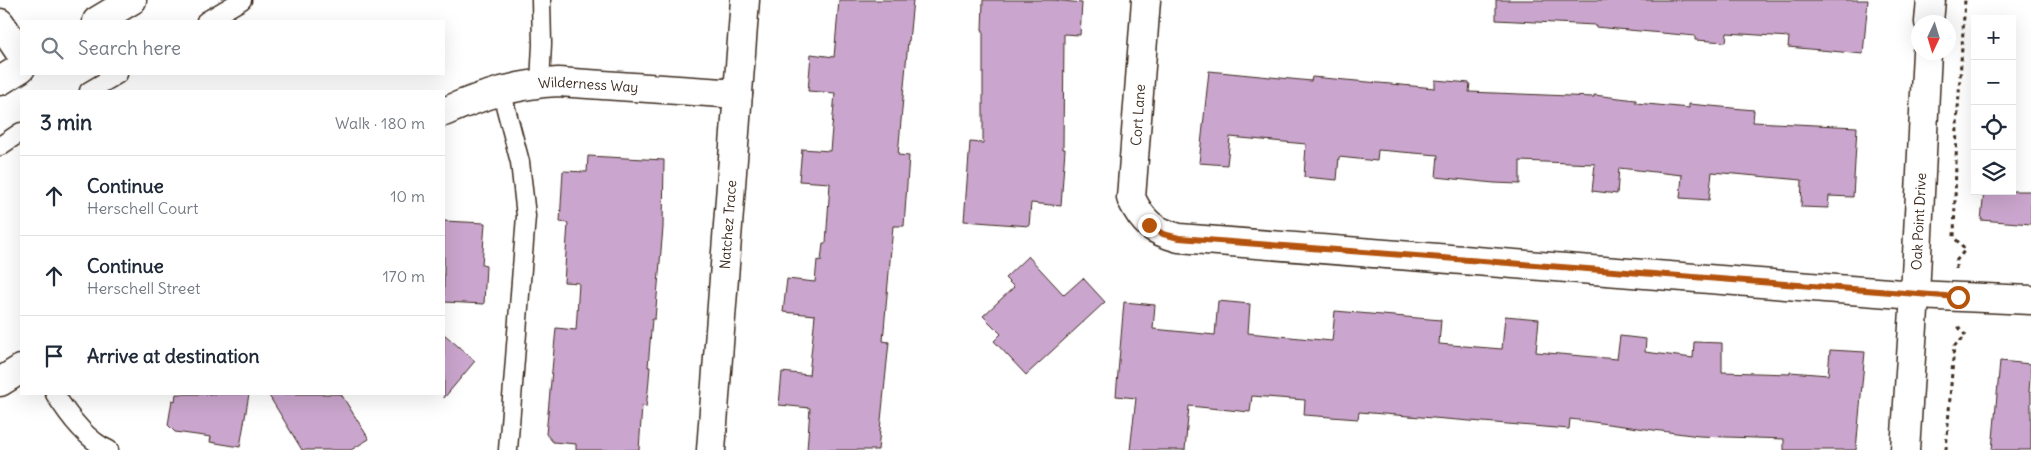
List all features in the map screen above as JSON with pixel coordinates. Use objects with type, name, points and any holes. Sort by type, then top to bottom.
[{"type":"street","points":[[100,20],[132,0]]},
{"type":"street","name":"Natchez Trace","points":[[711,450],[745,0]]},
{"type":"street","name":"Cort Lane","points":[[1146,0],[1131,198],[1138,213],[1149,225],[1163,234],[1179,238],[1915,295]]},
{"type":"street","points":[[1930,15],[1931,0]]},
{"type":"street","points":[[0,23],[20,53]]},
{"type":"street","name":"Oak Point Drive","points":[[1905,450],[1927,60]]},
{"type":"street","points":[[0,81],[20,69]]},
{"type":"street","name":"Wilderness Way","points":[[445,112],[476,97],[500,90],[540,83],[558,82],[738,94]]},
{"type":"street","points":[[1915,295],[2031,300]]},
{"type":"street","points":[[0,382],[20,370]]},
{"type":"lane","points":[[208,20],[242,0]]},
{"type":"lane","points":[[540,83],[542,44],[541,0]]},
{"type":"lane","points":[[91,90],[116,75]]},
{"type":"lane","points":[[500,90],[520,162],[526,216],[508,450]]},
{"type":"lane","points":[[0,146],[20,133]]},
{"type":"lane","points":[[56,395],[70,416],[87,434],[109,450]]},
{"type":"path","points":[[1946,450],[1954,346],[1966,336],[1957,326],[1956,261],[1966,250],[1954,237],[1957,116],[1965,0]]},
{"type":"building","points":[[839,0],[913,0],[898,155],[909,156],[904,226],[893,226],[883,341],[889,342],[878,450],[807,450],[810,408],[779,405],[782,372],[809,375],[815,315],[783,312],[787,279],[815,282],[817,260],[821,261],[823,243],[826,243],[830,183],[799,181],[802,149],[830,151],[835,93],[808,91],[811,54],[834,57]]},
{"type":"building","points":[[983,0],[1054,0],[1082,3],[1080,35],[1064,34],[1063,149],[1065,149],[1061,206],[1031,203],[1029,226],[964,221],[970,142],[983,143]]},
{"type":"building","points":[[1496,0],[1868,0],[1863,54],[1788,47],[1789,37],[1727,33],[1726,42],[1695,40],[1695,36],[1595,27],[1595,25],[1496,20]]},
{"type":"building","points":[[1209,71],[1311,81],[1312,77],[1435,88],[1435,80],[1470,83],[1469,92],[1594,97],[1594,95],[1636,100],[1636,103],[1689,108],[1689,104],[1754,110],[1753,122],[1857,127],[1853,197],[1829,196],[1828,208],[1801,207],[1802,180],[1712,172],[1709,200],[1680,198],[1682,175],[1619,168],[1617,194],[1592,191],[1595,164],[1520,161],[1520,184],[1494,183],[1436,177],[1438,155],[1378,150],[1377,161],[1339,157],[1337,180],[1304,177],[1306,144],[1230,137],[1227,165],[1199,163]]},
{"type":"building","points":[[588,156],[664,160],[663,228],[655,319],[652,319],[648,391],[646,407],[642,406],[639,450],[576,450],[576,444],[553,442],[546,434],[556,328],[576,330],[579,283],[564,282],[568,223],[560,222],[563,171],[587,172]]},
{"type":"building","points":[[2016,191],[2031,191],[2031,224],[1981,220],[1984,195],[2016,195]]},
{"type":"building","points":[[445,221],[485,223],[482,265],[486,266],[484,304],[445,302]]},
{"type":"building","points":[[1028,256],[1064,295],[1083,278],[1105,302],[1026,375],[994,341],[1001,334],[983,316],[1014,287],[1005,278]]},
{"type":"building","points":[[1218,301],[1250,304],[1248,333],[1332,341],[1335,311],[1441,320],[1439,344],[1502,349],[1505,316],[1539,319],[1536,352],[1617,359],[1620,336],[1646,339],[1645,352],[1693,358],[1694,342],[1722,343],[1722,372],[1790,374],[1790,372],[1828,375],[1830,350],[1865,352],[1856,450],[1784,450],[1784,439],[1699,436],[1570,419],[1569,429],[1359,412],[1358,419],[1304,415],[1305,400],[1252,396],[1250,412],[1189,406],[1185,450],[1130,450],[1136,398],[1116,396],[1124,302],[1155,305],[1153,329],[1215,335]]},
{"type":"building","points":[[445,335],[475,361],[444,398],[445,395]]},
{"type":"building","points":[[2000,361],[2031,364],[2029,392],[2031,393],[2031,450],[1992,450]]},
{"type":"building","points":[[176,395],[249,395],[240,447],[210,442],[211,437],[175,432],[168,425],[172,400],[175,401]]},
{"type":"building","points":[[269,395],[342,395],[369,439],[351,450],[302,450]]},
{"type":"route","points":[[1149,225],[1163,234],[1179,238],[1958,297]]}]
